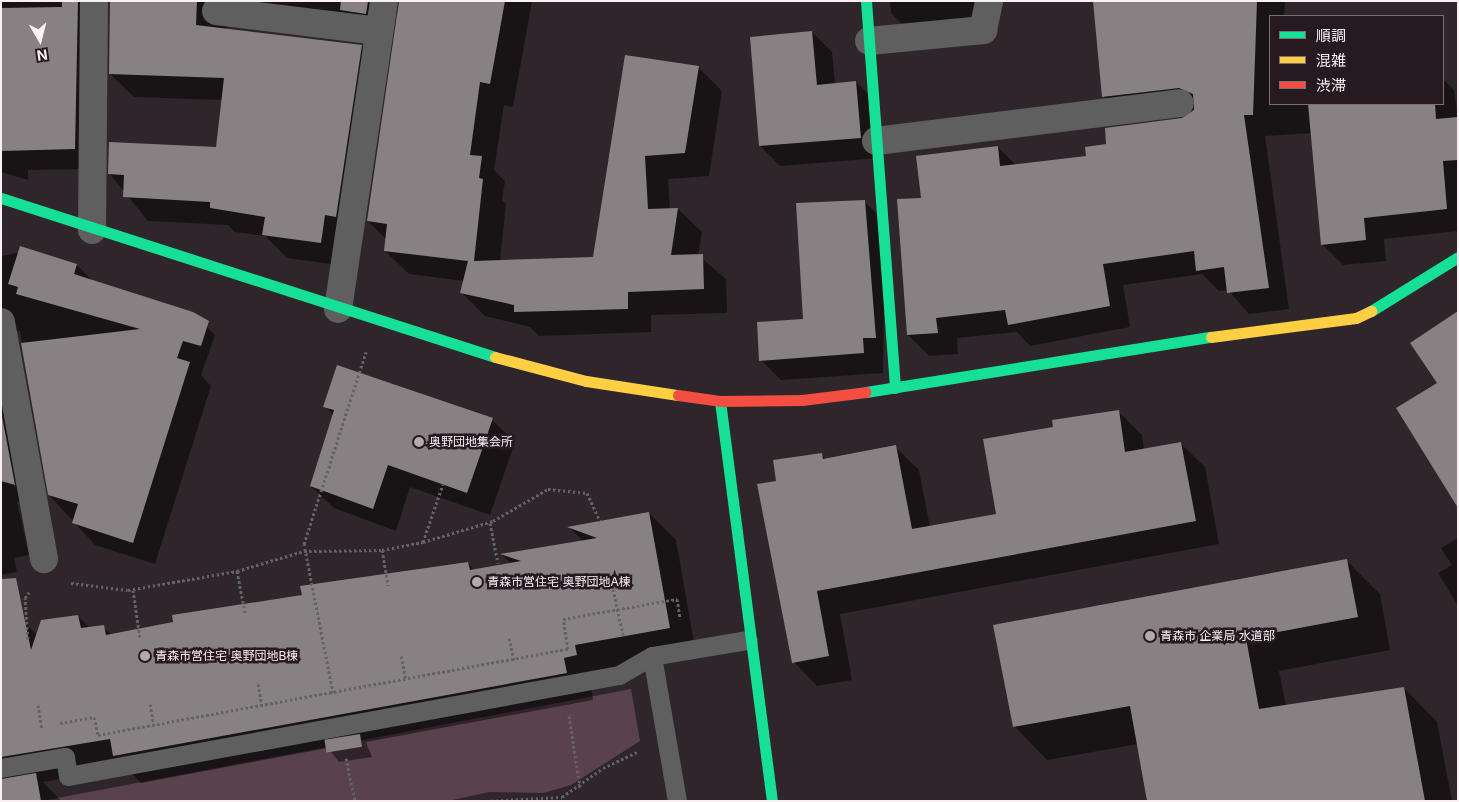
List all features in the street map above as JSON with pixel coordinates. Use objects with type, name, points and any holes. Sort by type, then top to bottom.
[{"type":"street","points":[[92,230],[94,1]]},
{"type":"street","points":[[338,309],[384,1]]},
{"type":"street","points":[[866,1],[895,388]]},
{"type":"street","points":[[869,41],[983,30],[989,1]]},
{"type":"street","points":[[216,11],[379,31]]},
{"type":"street","points":[[876,141],[1180,103]]},
{"type":"street","points":[[1,198],[92,230],[338,309],[586,381],[720,401],[802,400],[895,388],[1110,351],[1356,318],[1384,306],[1458,257]]},
{"type":"street","points":[[1,322],[40,572]]},
{"type":"street","points":[[720,401],[748,640],[772,801]]},
{"type":"lane","points":[[1,768],[65,757],[68,776],[619,675],[652,656],[748,640]]},
{"type":"lane","points":[[652,656],[677,801]]},
{"type":"path","points":[[355,801],[304,552],[306,529],[367,349]]},
{"type":"path","points":[[423,542],[443,484]]},
{"type":"path","points":[[62,582],[133,590],[237,571],[304,552],[382,550],[423,542],[490,522],[533,494],[571,488],[587,493],[600,521]]},
{"type":"path","points":[[490,522],[498,563]]},
{"type":"path","points":[[382,550],[388,584]]},
{"type":"path","points":[[237,571],[245,612]]},
{"type":"path","points":[[28,639],[25,598],[40,572]]},
{"type":"path","points":[[613,589],[617,609]]},
{"type":"path","points":[[133,590],[140,638]]},
{"type":"path","points":[[34,728],[94,717],[98,735],[568,649],[563,619],[677,599],[686,651]]},
{"type":"path","points":[[510,638],[513,659]]},
{"type":"path","points":[[401,656],[406,679]]},
{"type":"path","points":[[258,684],[262,704]]},
{"type":"path","points":[[563,685],[580,787]]},
{"type":"path","points":[[150,704],[154,725]]},
{"type":"path","points":[[38,705],[42,727]]},
{"type":"path","points":[[486,801],[545,800],[562,797],[580,787],[623,757],[667,743]]},
{"type":"shaded area","points":[[631,689],[640,741],[571,785],[543,793],[489,792],[448,801],[47,800]]},
{"type":"building","points":[[62,1],[78,1],[75,149],[1,151],[1,8],[62,7]]},
{"type":"building","points":[[110,1],[197,1],[196,25],[362,45],[336,217],[325,215],[321,243],[262,235],[265,217],[210,208],[210,202],[123,197],[124,175],[108,174],[109,142],[216,147],[224,78],[109,74]]},
{"type":"building","points":[[341,1],[368,1],[366,14],[340,10]]},
{"type":"building","points":[[399,1],[505,1],[490,84],[480,82],[470,155],[482,156],[479,178],[483,179],[474,261],[593,257],[625,55],[699,66],[685,153],[645,156],[648,209],[678,208],[671,255],[703,254],[704,289],[628,292],[628,309],[514,312],[514,305],[460,293],[468,261],[384,251],[387,224],[367,221]]},
{"type":"building","points":[[1093,1],[1257,1],[1253,115],[1244,115],[1269,288],[1227,293],[1224,267],[1196,271],[1194,251],[1103,264],[1110,306],[1008,325],[1005,310],[936,318],[938,333],[907,335],[897,199],[921,198],[916,156],[998,146],[1000,166],[1086,156],[1085,147],[1106,144],[1105,128],[1182,118],[1194,110],[1193,94],[1179,88],[1102,97]]},
{"type":"building","points":[[812,31],[817,85],[856,81],[861,138],[759,146],[750,37]]},
{"type":"building","points":[[1308,105],[1435,105],[1436,119],[1458,117],[1458,160],[1443,161],[1447,209],[1364,218],[1366,240],[1321,245]]},
{"type":"building","points":[[865,200],[876,338],[863,338],[864,353],[759,361],[757,322],[803,319],[796,203]]},
{"type":"building","points":[[20,246],[77,264],[74,274],[193,312],[209,321],[201,346],[183,341],[177,358],[190,362],[133,543],[72,523],[78,504],[48,495],[21,343],[140,329],[16,294],[18,287],[8,284]]},
{"type":"building","points":[[1458,311],[1458,508],[1396,408],[1437,383],[1410,343]]},
{"type":"building","name":"奥野団地集会所","points":[[337,365],[493,418],[467,493],[388,465],[373,509],[310,486],[334,410],[323,407]]},
{"type":"building","points":[[1119,410],[1125,452],[1181,442],[1196,521],[817,591],[829,656],[792,663],[757,484],[776,481],[773,460],[822,453],[823,459],[896,445],[912,529],[996,514],[983,439],[1053,427],[1052,420]]},
{"type":"building","points":[[1,411],[15,485],[1,481]]},
{"type":"building","points":[[649,512],[670,628],[575,645],[577,655],[564,658],[567,673],[113,756],[110,739],[1,757],[1,579],[16,578],[31,650],[41,620],[78,615],[81,628],[104,625],[106,635],[173,622],[172,615],[302,595],[300,586],[468,562],[470,570],[521,561],[500,554],[597,538],[567,527]]},
{"type":"building","points":[[1347,559],[1358,617],[1246,638],[1259,709],[1404,687],[1425,801],[1147,801],[1130,706],[1013,727],[993,625]]},
{"type":"building","points":[[360,734],[362,747],[326,752],[324,740]]},
{"type":"building","points":[[36,773],[41,801],[1,801],[1,779]]},
{"type":"traffic: fast","points":[[866,1],[895,388]]},
{"type":"traffic: fast","points":[[1,198],[495,357]]},
{"type":"traffic: fast","points":[[1371,311],[1458,257]]},
{"type":"traffic: fast","points":[[866,392],[1211,337]]},
{"type":"traffic: fast","points":[[720,401],[772,801]]},
{"type":"traffic: slow","points":[[1211,337],[1356,318],[1371,311]]},
{"type":"traffic: slow","points":[[495,357],[586,381],[678,395]]},
{"type":"traffic: jam","points":[[678,395],[720,401],[802,400],[866,392]]},
{"type":"place","name":"奥野団地集会所","points":[[419,442]]},
{"type":"place","name":"青森市営住宅 奥野団地A棟","points":[[477,582]]},
{"type":"place","name":"青森市 企業局 水道部","points":[[1150,636]]},
{"type":"place","name":"青森市営住宅 奥野団地B棟","points":[[145,656]]}]
